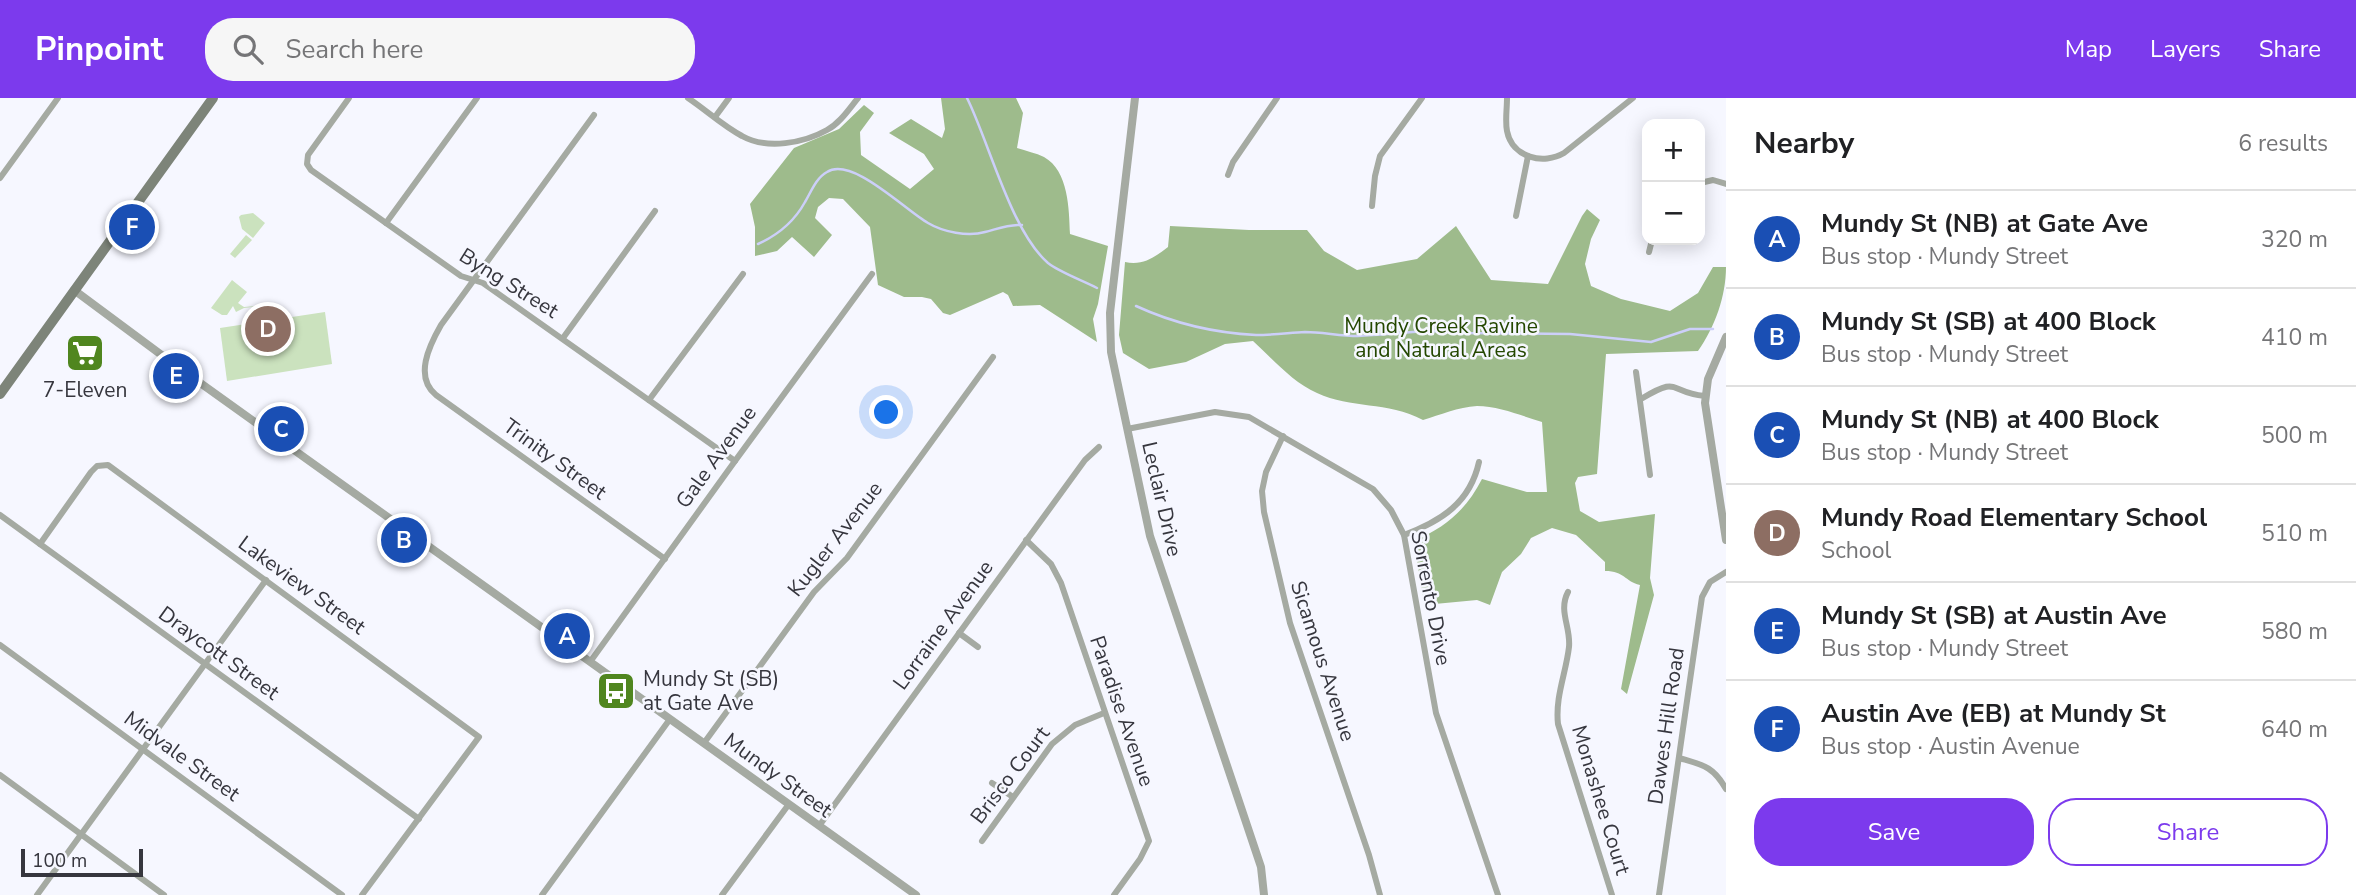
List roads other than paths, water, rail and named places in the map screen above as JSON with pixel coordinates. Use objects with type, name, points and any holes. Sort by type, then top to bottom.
[{"type":"main road","points":[[0,394],[3,382],[74,290],[213,98]]},
{"type":"street","points":[[0,178],[58,98]]},
{"type":"street","name":"Byng Street","points":[[349,98],[307,155],[307,164],[311,170],[461,276],[483,283],[563,338],[734,461]]},
{"type":"street","points":[[386,223],[477,98]]},
{"type":"street","points":[[688,98],[743,136],[760,142],[779,144],[827,130],[858,98]]},
{"type":"street","points":[[715,117],[729,98]]},
{"type":"street","name":"Leclair Drive","points":[[1135,98],[1109,334],[1111,352],[1150,536],[1261,867],[1264,895]]},
{"type":"street","points":[[1228,175],[1233,162],[1277,98]]},
{"type":"street","points":[[1373,206],[1375,176],[1380,156],[1422,98]]},
{"type":"street","points":[[1507,98],[1508,136],[1514,145],[1528,156],[1548,159],[1558,156],[1633,98]]},
{"type":"street","points":[[473,280],[594,115]]},
{"type":"street","points":[[1516,216],[1528,156]]},
{"type":"street","points":[[1704,182],[1713,180],[1726,184]]},
{"type":"street","points":[[563,338],[655,211]]},
{"type":"street","points":[[1649,252],[1651,245]]},
{"type":"street","points":[[649,400],[743,274]]},
{"type":"street","name":"Gale Avenue","points":[[590,662],[872,274]]},
{"type":"street","name":"Trinity Street","points":[[473,280],[434,337],[425,370],[426,385],[436,395],[665,559]]},
{"type":"street","name":"Mundy Street","points":[[74,290],[789,804],[905,892],[916,895]]},
{"type":"street","points":[[1726,337],[1710,372],[1705,396],[1726,540]]},
{"type":"street","name":"Kugler Avenue","points":[[704,743],[814,593],[847,558],[993,357]]},
{"type":"street","points":[[1636,372],[1650,475]]},
{"type":"street","points":[[1641,399],[1668,385],[1705,396]]},
{"type":"street","name":"Sorrento Drive","points":[[1127,429],[1207,412],[1249,417],[1373,489],[1391,509],[1404,535],[1436,713],[1498,895]]},
{"type":"street","name":"Sicamous Avenue","points":[[1283,436],[1266,472],[1262,491],[1264,512],[1290,623],[1371,861],[1380,895]]},
{"type":"street","name":"Lorraine Avenue","points":[[819,826],[1085,460],[1100,447]]},
{"type":"street","points":[[1404,535],[1434,523],[1450,512],[1469,490],[1476,477],[1479,462]]},
{"type":"street","name":"Lakeview Street","points":[[40,544],[91,472],[102,465],[108,465],[121,473],[479,737],[419,819]]},
{"type":"street","name":"Draycott Street","points":[[0,514],[419,819]]},
{"type":"street","name":"Paradise Avenue","points":[[1026,540],[1051,564],[1061,583],[1149,841],[1140,859],[1114,895]]},
{"type":"street","name":"Dawes Hill Road","points":[[1659,895],[1702,597],[1710,582],[1726,572]]},
{"type":"street","points":[[37,895],[267,580]]},
{"type":"street","name":"Monashee Court","points":[[1568,592],[1563,601],[1569,647],[1558,709],[1560,735],[1612,895]]},
{"type":"street","points":[[959,633],[978,647]]},
{"type":"street","name":"Midvale Street","points":[[0,645],[342,895]]},
{"type":"street","name":"Brisco Court","points":[[982,841],[1058,737],[1075,725],[1104,713]]},
{"type":"street","points":[[542,895],[670,719]]},
{"type":"street","points":[[1679,758],[1715,771],[1726,789]]},
{"type":"street","points":[[0,775],[164,895]]},
{"type":"street","points":[[992,783],[1013,797]]},
{"type":"street","points":[[722,895],[789,804]]},
{"type":"street","points":[[362,895],[419,819]]},
{"type":"waterway","points":[[967,98],[1012,208],[1035,249],[1053,267],[1097,288]]},
{"type":"waterway","points":[[758,244],[785,227],[796,216],[820,178],[827,172],[838,169],[864,178],[928,223],[948,231],[978,233],[1022,225]]},
{"type":"waterway","points":[[1136,306],[1194,326],[1256,335],[1305,332],[1358,336],[1435,331],[1570,334],[1651,342],[1690,329],[1713,329]]},
{"type":"place","name":"Austin Ave (EB) at Mundy St","points":[[132,227]]},
{"type":"place","name":"Mundy Road Elementary School","points":[[268,329]]},
{"type":"place","name":"7-Eleven","points":[[85,353]]},
{"type":"place","name":"Mundy St (SB) at Austin Ave","points":[[176,376]]},
{"type":"place","name":"Mundy St (NB) at 400 Block","points":[[281,429]]},
{"type":"place","name":"Mundy St (SB) at 400 Block","points":[[404,540]]},
{"type":"place","name":"Mundy St (NB) at Gate Ave","points":[[567,636]]},
{"type":"place","name":"Mundy St (SB) at Gate Ave","points":[[616,691]]},
{"type":"park label","name":"Mundy Creek Ravine and Natural Areas","points":[[1441,338]]}]
